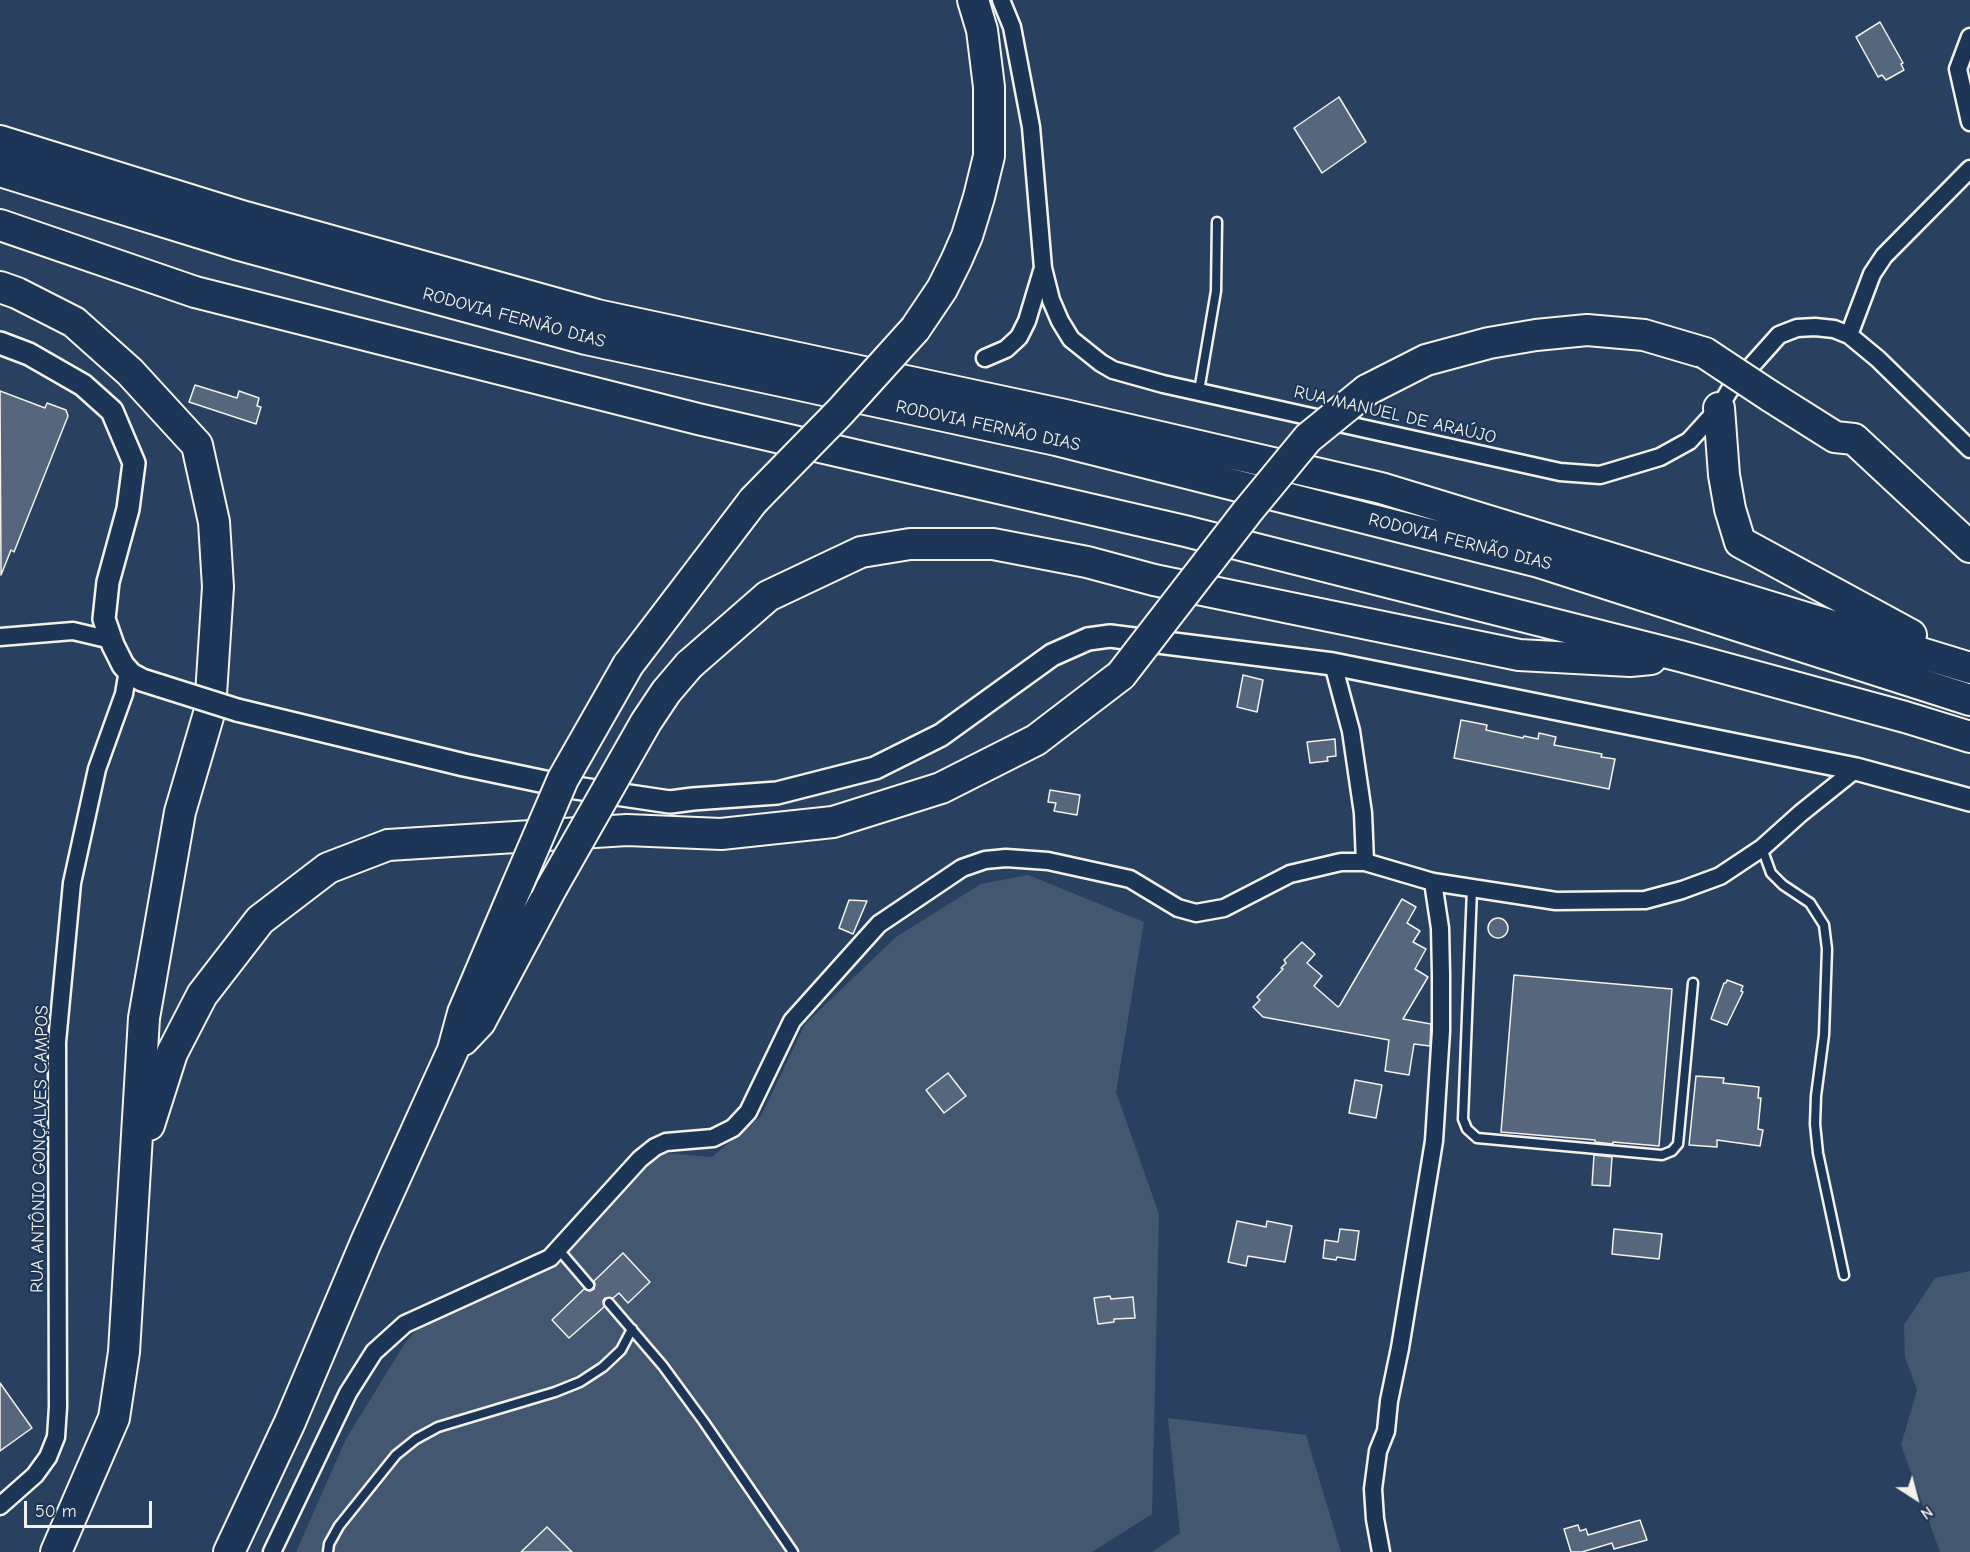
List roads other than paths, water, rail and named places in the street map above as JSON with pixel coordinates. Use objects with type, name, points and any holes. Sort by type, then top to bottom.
[{"type":"highway","points":[[229,1552],[290,1422],[366,1242],[453,1050],[463,1013],[563,779],[628,665],[753,501],[840,412],[915,329],[942,289],[956,261],[979,197],[989,156],[989,87],[981,30],[972,0]]},
{"type":"highway","name":"RODOVIA FERNÃO DIAS","points":[[0,141],[245,217],[597,315],[1065,415],[1381,488],[1970,667]]},
{"type":"highway","name":"RODOVIA FERNÃO DIAS","points":[[0,171],[236,244],[586,339],[1056,440],[1539,562],[1970,700]]},
{"type":"highway","points":[[0,225],[195,292],[698,419],[1185,531],[1680,656],[1970,737]]},
{"type":"highway","points":[[0,287],[18,293],[74,321],[130,372],[197,446],[214,522],[218,587],[210,710],[180,812],[144,1018],[124,1352],[114,1418],[56,1552]]},
{"type":"highway","points":[[136,1164],[172,1053],[202,995],[260,920],[328,868],[388,845],[627,830],[721,834],[833,822],[941,788],[1036,740],[1121,675],[1247,512],[1308,438],[1367,390],[1426,360],[1489,343],[1587,330],[1644,335],[1705,353],[1835,437],[1854,439],[1970,547]]},
{"type":"highway","points":[[1719,408],[1724,475],[1740,542],[1970,667]]},
{"type":"highway","points":[[453,1050],[480,1023],[552,887],[646,722],[666,692],[689,665],[768,596],[861,552],[910,544],[993,544],[1520,655],[1630,661],[1680,656]]},
{"type":"street","name":"RUA MANUEL DE ARAÚJO","points":[[1001,0],[1012,27],[1031,127],[1043,268],[1051,300],[1071,339],[1113,370],[1163,384],[1560,472],[1600,475],[1660,457],[1689,441],[1779,335],[1797,328],[1815,327],[1834,329],[1849,335],[1878,359],[1970,449]]},
{"type":"street","points":[[1970,36],[1958,69],[1970,122]]},
{"type":"street","points":[[1849,335],[1872,274],[1884,256],[1970,169]]},
{"type":"street","points":[[985,358],[1006,349],[1019,337],[1027,321],[1043,268]]},
{"type":"street","points":[[0,343],[28,354],[84,384],[112,411],[134,463],[128,509],[108,582],[104,619],[111,640],[123,665],[128,670],[142,680],[237,710],[464,765],[569,787],[670,802],[777,793],[875,768],[941,735],[1052,655],[1088,639],[1110,636],[1333,664],[1856,769],[1970,800]]},
{"type":"street","points":[[0,637],[73,631],[111,640]]},
{"type":"street","points":[[1333,664],[1351,731],[1364,813],[1365,862]]},
{"type":"street","name":"RUA ANTÔNIO GONÇALVES CAMPOS","points":[[0,1506],[35,1475],[48,1456],[56,1437],[58,1407],[58,1030],[72,883],[97,769],[124,694],[128,670]]},
{"type":"street","points":[[272,1552],[348,1393],[374,1352],[405,1324],[550,1258],[640,1159],[655,1147],[666,1142],[713,1138],[733,1128],[748,1112],[792,1021],[879,924],[962,868],[985,860],[1006,858],[1048,861],[1130,879],[1178,908],[1196,913],[1224,908],[1290,874],[1341,862],[1365,862],[1433,882],[1556,901],[1645,900],[1720,876],[1762,848],[1856,769]]},
{"type":"street","points":[[1381,1552],[1373,1489],[1378,1451],[1386,1431],[1389,1401],[1400,1348],[1434,1141],[1441,1031],[1441,974],[1440,928],[1433,882]]},
{"type":"lane","points":[[1198,391],[1216,291],[1217,222]]},
{"type":"lane","points":[[1762,848],[1771,873],[1810,903],[1824,925],[1827,949],[1824,1035],[1816,1096],[1815,1124],[1818,1153],[1844,1275]]},
{"type":"lane","points":[[1473,889],[1463,1119],[1467,1129],[1477,1138],[1662,1155],[1672,1151],[1678,1144],[1693,983]]},
{"type":"lane","points":[[559,1250],[589,1285]]},
{"type":"lane","points":[[609,1303],[663,1366],[794,1552]]},
{"type":"lane","points":[[328,1552],[329,1544],[339,1526],[396,1455],[417,1439],[438,1427],[555,1392],[580,1382],[603,1367],[621,1350],[632,1329]]}]
